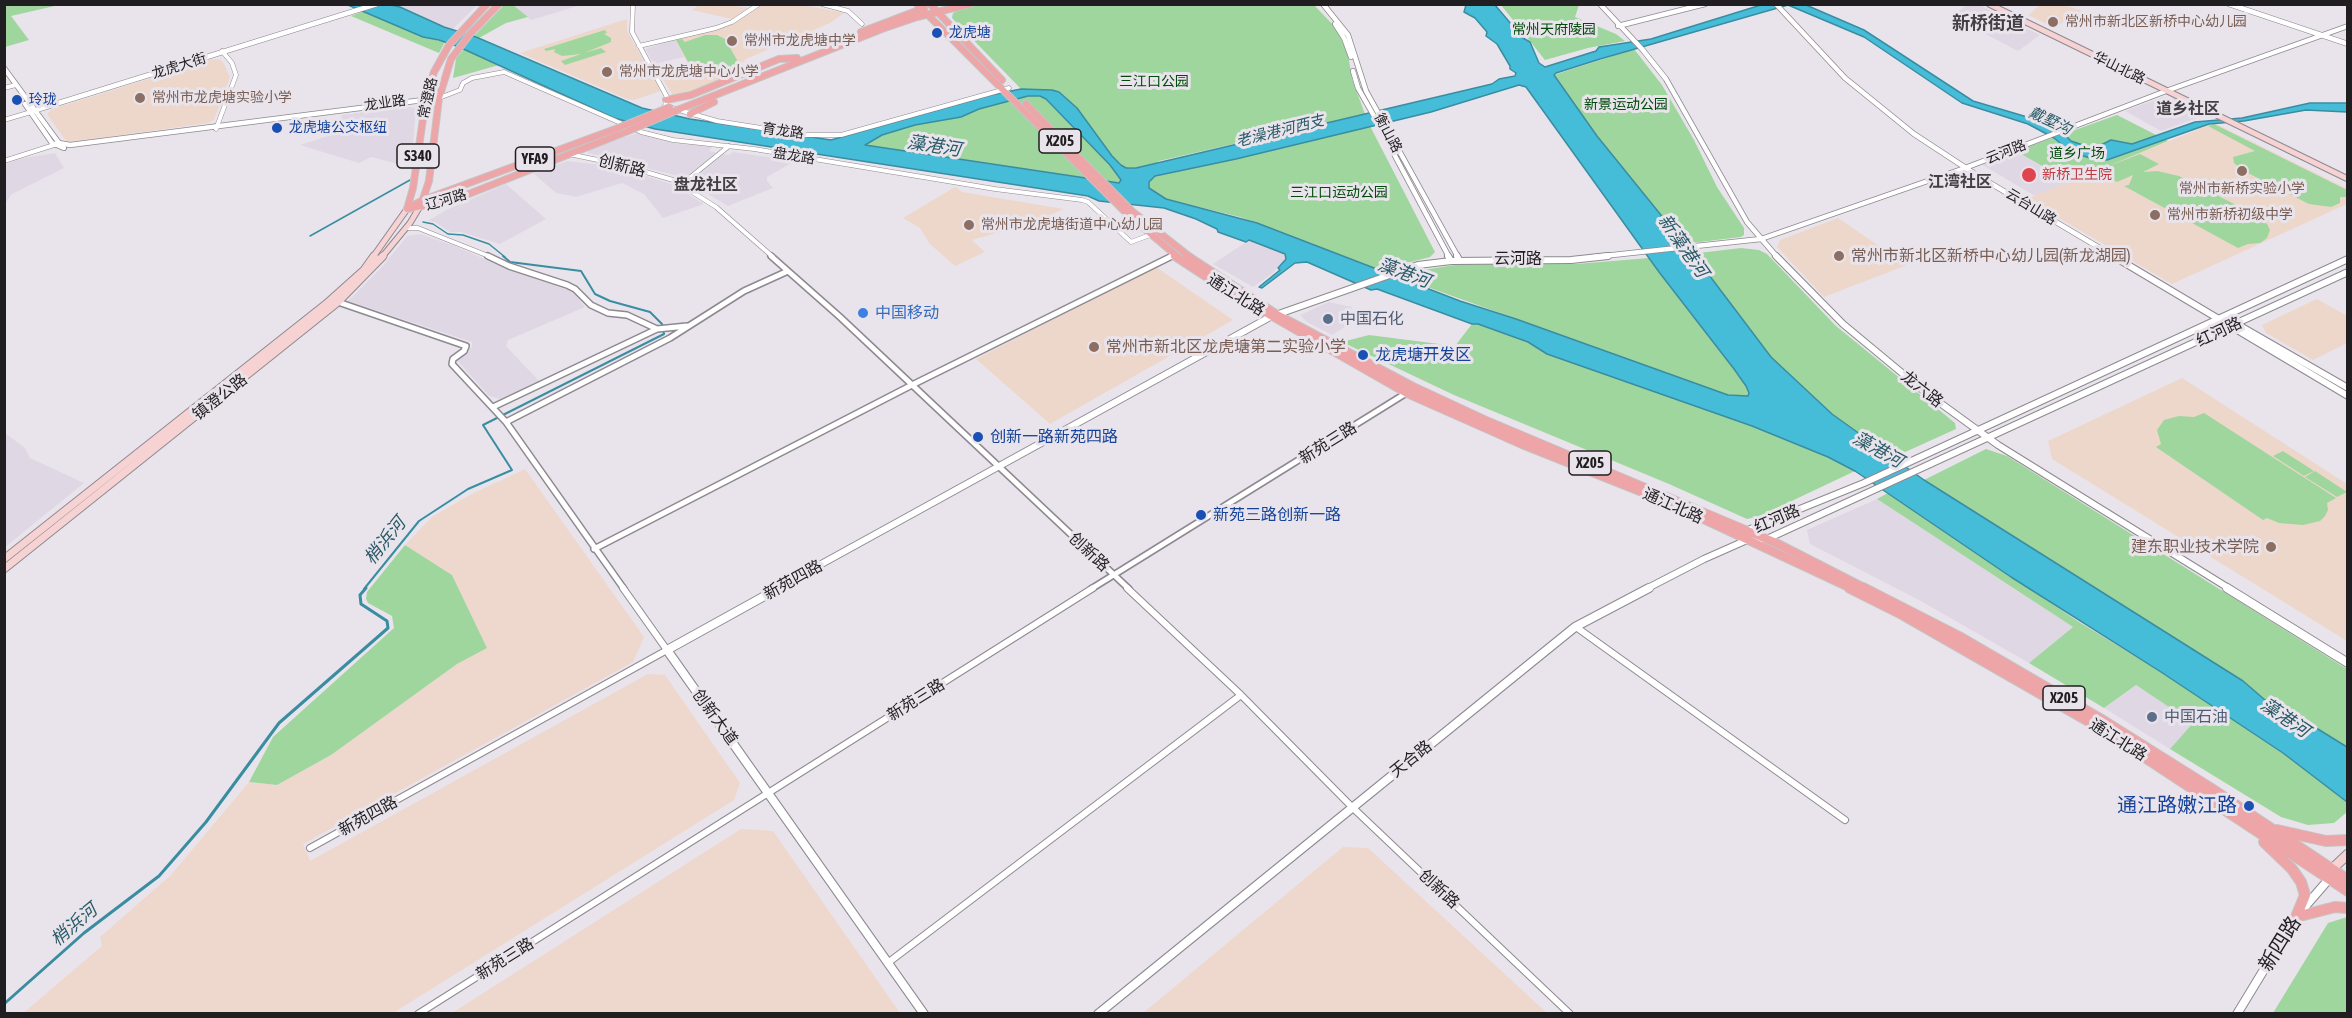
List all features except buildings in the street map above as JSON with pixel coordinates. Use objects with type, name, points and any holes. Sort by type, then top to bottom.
[{"type":"main road","name":"常澄路","points":[[407,209],[413,188],[426,100],[434,72],[449,45],[487,4]]},
{"type":"main road","name":"常澄路","points":[[418,208],[428,186],[439,98],[451,59],[470,34],[499,4]]},
{"type":"main road","name":"YFA9","points":[[800,60],[882,29],[970,4]]},
{"type":"main road","name":"华山北路","points":[[1989,4],[2229,117],[2348,179]]},
{"type":"main road","name":"华山北路","points":[[2000,4],[2222,118],[2348,174]]},
{"type":"main road","points":[[933,5],[1020,103]]},
{"type":"main road","name":"YFA9","points":[[800,60],[919,7],[933,5]]},
{"type":"main road","points":[[919,7],[1007,89]]},
{"type":"main road","points":[[858,33],[862,24],[877,25]]},
{"type":"main road","points":[[666,100],[691,95],[779,59],[800,60]]},
{"type":"main road","points":[[690,114],[794,68],[800,60]]},
{"type":"main road","name":"辽河路","points":[[407,209],[423,200],[800,60]]},
{"type":"main road","name":"辽河路","points":[[407,209],[456,199],[800,60]]},
{"type":"main road","name":"通江北路","points":[[1020,103],[1089,177],[1150,235],[1174,255],[1274,316],[1410,390],[1522,444],[1747,535],[1956,643],[2101,728],[2234,816],[2330,873]]},
{"type":"main road","name":"通江北路","points":[[1020,103],[1128,207],[1183,252],[1274,316]]},
{"type":"main road","points":[[428,186],[428,192],[432,194],[451,190]]},
{"type":"main road","name":"镇澄公路","points":[[4,569],[338,302],[369,272],[406,228],[418,208]]},
{"type":"main road","name":"镇澄公路","points":[[4,559],[326,304],[363,270],[407,209]]},
{"type":"main road","name":"通江北路","points":[[1747,535],[1767,539],[1959,637],[2105,722],[2266,825],[2330,873],[2348,891]]},
{"type":"main road","points":[[2234,816],[2274,851],[2301,882],[2305,895],[2296,917]]},
{"type":"main road","points":[[2266,825],[2304,838],[2326,841],[2348,840]]},
{"type":"main road","points":[[2330,873],[2348,854]]},
{"type":"main road","points":[[2330,873],[2346,876]]},
{"type":"main road","points":[[2296,917],[2335,907],[2348,908]]},
{"type":"street","points":[[352,11],[370,4]]},
{"type":"street","points":[[352,11],[377,4]]},
{"type":"street","points":[[633,4],[632,32],[668,97],[666,100]]},
{"type":"street","points":[[639,46],[716,28],[732,22],[759,4]]},
{"type":"street","points":[[822,4],[848,11],[862,24]]},
{"type":"street","name":"衡山路","points":[[1318,4],[1344,38],[1351,54],[1358,88],[1374,111]]},
{"type":"street","name":"衡山路","points":[[1323,4],[1348,35],[1359,75],[1374,111],[1451,261]]},
{"type":"street","name":"龙六路","points":[[1600,4],[1617,25],[1642,49],[1666,79],[1747,222],[1784,266],[1843,324],[1924,392],[1989,438],[2348,663]]},
{"type":"street","points":[[1617,25],[1695,4]]},
{"type":"street","points":[[1617,25],[1706,4]]},
{"type":"street","points":[[2229,4],[2348,45]]},
{"type":"street","name":"云台山路","points":[[1778,7],[1845,78],[1914,134],[1965,168],[2220,318],[2237,324],[2348,388]]},
{"type":"street","name":"龙虎大街","points":[[4,119],[352,11]]},
{"type":"street","name":"云河路","points":[[1274,316],[1418,265],[1459,260],[1571,260],[1761,239],[1965,168],[2169,90],[2348,26]]},
{"type":"street","points":[[217,128],[236,75],[232,63],[223,51]]},
{"type":"street","points":[[4,68],[57,144],[4,161]]},
{"type":"street","name":"盘龙路","points":[[439,98],[460,90],[463,83],[472,78],[504,72],[641,132],[673,140],[729,146],[995,189],[1082,200],[1088,202],[1131,242],[1150,235]]},
{"type":"street","points":[[4,75],[14,85]]},
{"type":"street","points":[[4,88],[14,85]]},
{"type":"street","name":"育龙路","points":[[666,100],[665,106],[669,109],[690,114],[806,135],[841,135],[1007,89]]},
{"type":"street","name":"龙业路","points":[[57,144],[61,148],[73,148],[439,98]]},
{"type":"street","name":"衡山路","points":[[1381,125],[1459,260]]},
{"type":"street","points":[[682,184],[729,146]]},
{"type":"street","name":"创新路","points":[[568,153],[622,165],[682,184],[716,207],[912,385],[1241,694],[1352,807],[1570,1014]]},
{"type":"street","points":[[406,228],[418,228],[480,252],[508,266],[567,285],[591,305],[608,313],[627,315],[644,321],[658,329]]},
{"type":"street","points":[[594,549],[912,385],[1174,255]]},
{"type":"street","name":"红河路","points":[[1747,535],[2348,259]]},
{"type":"street","points":[[502,418],[670,338],[744,291],[788,271]]},
{"type":"street","name":"红河路","points":[[1767,539],[2348,272]]},
{"type":"street","name":"创新大道","points":[[338,302],[466,346],[464,351],[453,359],[452,364],[502,418],[924,1014]]},
{"type":"street","name":"新苑四路","points":[[310,848],[1274,316]]},
{"type":"street","name":"云台山路","points":[[2220,318],[2230,327],[2348,396]]},
{"type":"street","points":[[493,407],[658,329],[688,326]]},
{"type":"street","name":"新苑三路","points":[[418,1014],[1410,390]]},
{"type":"street","name":"天合路","points":[[1098,1014],[1575,627],[1747,535]]},
{"type":"street","points":[[1575,627],[1845,820]]},
{"type":"street","points":[[889,962],[1241,694]]},
{"type":"street","name":"新四路","points":[[2237,1014],[2296,917],[2330,873]]},
{"type":"shaded area","name":"常州市龙虎塘中学","points":[[700,4],[749,8],[732,19],[692,10]]},
{"type":"shaded area","points":[[391,5],[477,5],[452,30]]},
{"type":"shaded area","points":[[513,5],[581,5],[531,20]]},
{"type":"shaded area","name":"常州市龙虎塘中学","points":[[762,5],[803,5],[844,13],[830,23],[746,59],[739,66],[744,70],[674,97],[659,73],[689,66],[675,39],[734,23]]},
{"type":"shaded area","points":[[1967,5],[1980,5],[2040,35],[2018,51],[1951,16]]},
{"type":"shaded area","name":"常州市新北区新桥中心幼儿园","points":[[2040,5],[2064,5],[2083,11],[2077,16],[2072,15],[2055,28],[2028,15]]},
{"type":"shaded area","name":"常州市龙虎塘中心小学","points":[[627,19],[627,31],[661,91],[634,100],[627,99],[520,53]]},
{"type":"shaded area","points":[[675,39],[684,57],[654,64],[645,49]]},
{"type":"shaded area","name":"常州市龙虎塘实验小学","points":[[213,59],[221,60],[230,77],[214,120],[208,123],[70,142],[66,141],[47,114],[52,109]]},
{"type":"shaded area","points":[[2163,97],[2178,99],[2208,114],[2161,131],[2125,111]]},
{"type":"shaded area","points":[[416,108],[411,167],[371,157],[359,163],[300,145],[334,134],[342,115]]},
{"type":"shaded area","name":"常州市新桥初级中学","points":[[2214,123],[2348,189],[2347,204],[2172,284],[2026,199]]},
{"type":"shaded area","points":[[639,133],[669,141],[712,147],[709,151],[729,155],[733,152],[795,161],[767,177],[767,181],[773,188],[728,206],[678,176],[588,153],[587,150]]},
{"type":"shaded area","name":"新桥卫生院","points":[[2016,151],[2070,182],[2035,196],[1981,164]]},
{"type":"shaded area","points":[[55,153],[64,168],[12,194],[5,204],[5,164]]},
{"type":"shaded area","points":[[567,161],[610,166],[637,173],[674,185],[704,204],[663,218],[644,194],[622,183],[576,197],[556,193],[533,173]]},
{"type":"shaded area","points":[[506,184],[546,219],[500,244],[461,232],[450,232],[435,222],[428,221],[446,210]]},
{"type":"shaded area","name":"常州市龙虎塘街道中心幼儿园","points":[[955,187],[962,192],[1064,209],[1031,223],[972,240],[985,252],[955,266],[930,244],[920,228],[903,218]]},
{"type":"shaded area","name":"常州市新北区新桥中心幼儿园(新龙湖园)","points":[[1838,218],[1907,265],[1824,297],[1777,247],[1780,240]]},
{"type":"shaded area","points":[[420,234],[571,291],[576,295],[585,307],[508,340],[506,346],[539,381],[501,399],[489,396],[457,360],[472,347],[472,342],[348,301],[382,267],[407,236]]},
{"type":"shaded area","points":[[1249,240],[1283,252],[1286,257],[1273,273],[1253,287],[1213,264]]},
{"type":"shaded area","name":"常州市新北区龙虎塘第二实验小学","points":[[1156,267],[1233,320],[1050,424],[976,359]]},
{"type":"shaded area","points":[[2317,299],[2347,316],[2347,343],[2313,360],[2266,333],[2262,325]]},
{"type":"shaded area","points":[[1329,302],[1352,307],[1345,327],[1332,335],[1307,322],[1300,315]]},
{"type":"shaded area","name":"建东职业技术学院","points":[[2182,378],[2347,484],[2347,641],[2052,459],[2048,441]]},
{"type":"shaded area","points":[[5,433],[25,448],[30,458],[84,483],[5,547]]},
{"type":"shaded area","points":[[525,469],[644,637],[633,662],[303,844],[310,861],[648,674],[665,675],[740,783],[734,800],[393,1013],[22,1014],[102,946],[100,937],[171,875],[249,782],[277,785],[331,755],[457,664],[487,648],[452,575],[405,545],[432,517],[468,496]]},
{"type":"shaded area","points":[[1877,499],[2073,627],[2029,663],[1919,600],[1810,544],[1807,530]]},
{"type":"shaded area","points":[[2136,685],[2194,723],[2170,749],[2104,708]]},
{"type":"shaded area","points":[[741,829],[773,831],[900,1013],[452,1013]]},
{"type":"shaded area","points":[[1343,847],[1368,848],[1547,1013],[1143,1013]]},
{"type":"green space","name":"三江口公园","points":[[982,4],[1314,5],[1336,28],[1348,54],[1352,79],[1365,114],[1159,161],[1152,166],[1126,168],[1112,156],[1077,108],[1059,92],[1021,89],[952,18],[953,13],[959,10]]},
{"type":"green space","points":[[4,5],[59,5],[11,16],[29,40],[5,47]]},
{"type":"green space","points":[[504,5],[513,5],[528,17],[506,23],[479,38],[474,36]]},
{"type":"green space","name":"常州天府陵园","points":[[1501,5],[1579,5],[1575,17],[1616,34],[1625,41],[1545,60]]},
{"type":"green space","points":[[364,11],[423,37],[445,42],[439,53],[351,16]]},
{"type":"green space","points":[[605,30],[607,33],[604,34],[611,38],[611,42],[584,53],[601,48],[606,52],[565,65],[561,61],[581,54],[562,56],[554,52],[555,49],[546,51],[544,49]]},
{"type":"green space","points":[[705,35],[717,35],[725,39],[737,60],[736,64],[728,70],[697,78],[676,40],[682,39],[685,42]]},
{"type":"green space","points":[[464,49],[499,65],[453,78],[456,59]]},
{"type":"green space","name":"新景运动公园","points":[[1634,49],[1662,85],[1694,140],[1717,187],[1744,228],[1744,235],[1741,237],[1683,244],[1597,136],[1554,75]]},
{"type":"green space","points":[[1028,96],[1040,96],[1046,99],[1110,165],[1121,180],[1119,183],[865,145],[882,135],[915,125],[961,117],[979,109]]},
{"type":"green space","name":"道乡广场","points":[[2117,115],[2168,141],[2106,167],[2140,154],[2159,164],[2143,172],[2157,171],[2179,176],[2254,214],[2267,224],[2270,230],[2267,238],[2260,243],[2238,248],[2124,186],[2129,185],[2133,175],[2117,182],[2097,170],[2070,182],[2016,151]]},
{"type":"green space","points":[[2214,124],[2347,190],[2347,197],[2340,197],[2340,203],[2331,207],[2309,204],[2244,171],[2234,163],[2233,157],[2255,151],[2208,126]]},
{"type":"green space","name":"三江口运动公园","points":[[1370,126],[1435,252],[1430,257],[1380,270],[1240,217],[1166,199],[1149,188],[1149,182],[1155,176]]},
{"type":"green space","points":[[1741,248],[1759,250],[1767,254],[1836,326],[1955,423],[1956,429],[1892,458],[1832,414],[1771,357],[1690,254]]},
{"type":"green space","points":[[1649,258],[1734,369],[1746,386],[1748,397],[1728,395],[1405,279],[1409,275],[1429,269],[1461,264],[1576,264]]},
{"type":"green space","points":[[1472,324],[1478,324],[1528,342],[1547,354],[1752,426],[1828,457],[1855,471],[1760,516],[1747,519],[1669,484],[1454,395],[1342,342],[1369,335],[1455,346]]},
{"type":"green space","points":[[2204,413],[2336,498],[2327,503],[2328,510],[2325,516],[2320,521],[2303,525],[2279,523],[2267,518],[2263,520],[2156,447],[2161,444],[2157,430],[2164,420],[2179,416],[2194,417]]},
{"type":"green space","points":[[1986,449],[2007,456],[2347,669],[2347,747],[2292,713],[2272,706],[2243,681],[1924,480]]},
{"type":"green space","points":[[2283,451],[2314,471],[2304,476],[2273,456]]},
{"type":"green space","points":[[2315,471],[2347,492],[2337,497],[2305,477]]},
{"type":"green space","points":[[1888,493],[2079,622],[2161,672],[2283,753],[2347,802],[2347,812],[2334,823],[2308,825],[2281,817],[2170,749],[2193,723],[2136,685],[2104,708],[2029,663],[2073,627],[1877,499]]},
{"type":"green space","points":[[405,545],[452,575],[487,648],[457,664],[331,755],[277,785],[249,782],[273,737],[394,628],[392,616],[368,603],[366,599],[367,592]]},
{"type":"green space","points":[[2347,917],[2347,1013],[2273,1013],[2328,923]]},
{"type":"water","points":[[348,5],[400,7],[642,108],[690,119],[831,140],[991,95],[1021,89],[1052,90],[1059,92],[1077,108],[1121,165],[1126,168],[1136,168],[1492,84],[1499,79],[1515,76],[1516,73],[1510,69],[1497,44],[1486,36],[1487,32],[1475,18],[1464,12],[1466,5],[1495,5],[1523,38],[1530,42],[1539,63],[1545,67],[1596,51],[1599,47],[1651,39],[1761,5],[1788,5],[1600,59],[1554,75],[1597,136],[1703,267],[1771,357],[1832,414],[1924,480],[2243,681],[2272,706],[2292,713],[2347,747],[2347,802],[2283,753],[2011,577],[1855,471],[1828,457],[1752,426],[1547,354],[1528,342],[1478,324],[1472,324],[1377,289],[1371,290],[1307,262],[1295,263],[1262,288],[1259,287],[1280,270],[1278,268],[1286,259],[1285,254],[1249,240],[1246,242],[1218,232],[1217,229],[1196,219],[1164,208],[1099,201],[1088,196],[655,129],[614,118],[459,47],[423,37]],"holes":[[[1519,85],[1526,87],[1659,272],[1734,369],[1746,386],[1748,396],[1728,395],[1460,301],[1257,223],[1166,199],[1149,188],[1149,182],[1155,176],[1431,112]],[[1028,96],[1040,96],[1046,99],[1110,165],[1121,180],[1119,183],[865,145],[882,135],[915,125],[961,117],[979,109]]]},
{"type":"water","points":[[1788,5],[1806,5],[1864,30],[1973,101],[2034,119],[2064,134],[2071,141],[2086,146],[2097,147],[2111,140],[2132,144],[2195,122],[2242,118],[2310,103],[2347,103],[2347,112],[2306,110],[2244,121],[2209,124],[2107,160],[2093,159],[2071,152],[2054,138],[2028,124],[1962,103],[1864,37]]},
{"type":"waterway","points":[[310,236],[410,180]]},
{"type":"waterway","name":"梢浜河","points":[[423,222],[433,224],[448,234],[463,235],[489,244],[505,257]]},
{"type":"waterway","name":"梢浜河","points":[[364,589],[419,521],[468,489],[512,470],[483,425],[664,334],[662,324],[650,312],[610,301],[595,294],[581,271],[510,262],[503,256]]},
{"type":"waterway","name":"梢浜河","points":[[4,1004],[84,933],[159,876],[206,822],[279,723],[388,628],[387,621],[361,604],[360,595],[366,588]]},
{"type":"place","name":"常州市新北区新桥中心幼儿园","points":[[2053,22]]},
{"type":"place","name":"龙虎塘","points":[[937,33]]},
{"type":"place","name":"常州市龙虎塘中学","points":[[732,41]]},
{"type":"place","name":"常州市龙虎塘中心小学","points":[[607,72]]},
{"type":"place","name":"常州市龙虎塘实验小学","points":[[140,98]]},
{"type":"place","name":"玲珑","points":[[17,100]]},
{"type":"place","name":"龙虎塘公交枢纽","points":[[277,128]]},
{"type":"place","name":"常州市新桥实验小学","points":[[2242,171]]},
{"type":"place","name":"新桥卫生院","points":[[2029,175]]},
{"type":"place","name":"常州市新桥初级中学","points":[[2155,215]]},
{"type":"place","name":"常州市龙虎塘街道中心幼儿园","points":[[969,225]]},
{"type":"place","name":"常州市新北区新桥中心幼儿园(新龙湖园)","points":[[1839,256]]},
{"type":"place","name":"中国移动","points":[[863,313]]},
{"type":"place","name":"中国石化","points":[[1328,319]]},
{"type":"place","name":"常州市新北区龙虎塘第二实验小学","points":[[1094,347]]},
{"type":"place","name":"龙虎塘开发区","points":[[1363,355]]},
{"type":"place","name":"创新一路新苑四路","points":[[978,437]]},
{"type":"place","name":"新苑三路创新一路","points":[[1201,515]]},
{"type":"place","name":"建东职业技术学院","points":[[2271,547]]},
{"type":"place","name":"中国石油","points":[[2152,717]]},
{"type":"place","name":"通江路嫩江路","points":[[2249,806]]},
{"type":"district","name":"新桥街道","points":[[1988,23]]},
{"type":"district","name":"道乡社区","points":[[2188,109]]},
{"type":"district","name":"江湾社区","points":[[1960,182]]},
{"type":"district","name":"盘龙社区","points":[[706,185]]},
{"type":"water label","name":"戴墅沟","points":[[2050,121]]},
{"type":"water label","name":"老澡港河西支","points":[[1280,131]]},
{"type":"water label","name":"藻港河","points":[[934,146]]},
{"type":"water label","name":"新藻港河","points":[[1683,246]]},
{"type":"water label","name":"藻港河","points":[[1404,273]]},
{"type":"water label","name":"藻港河","points":[[1878,450]]},
{"type":"water label","name":"藻港河","points":[[2285,718]]}]
